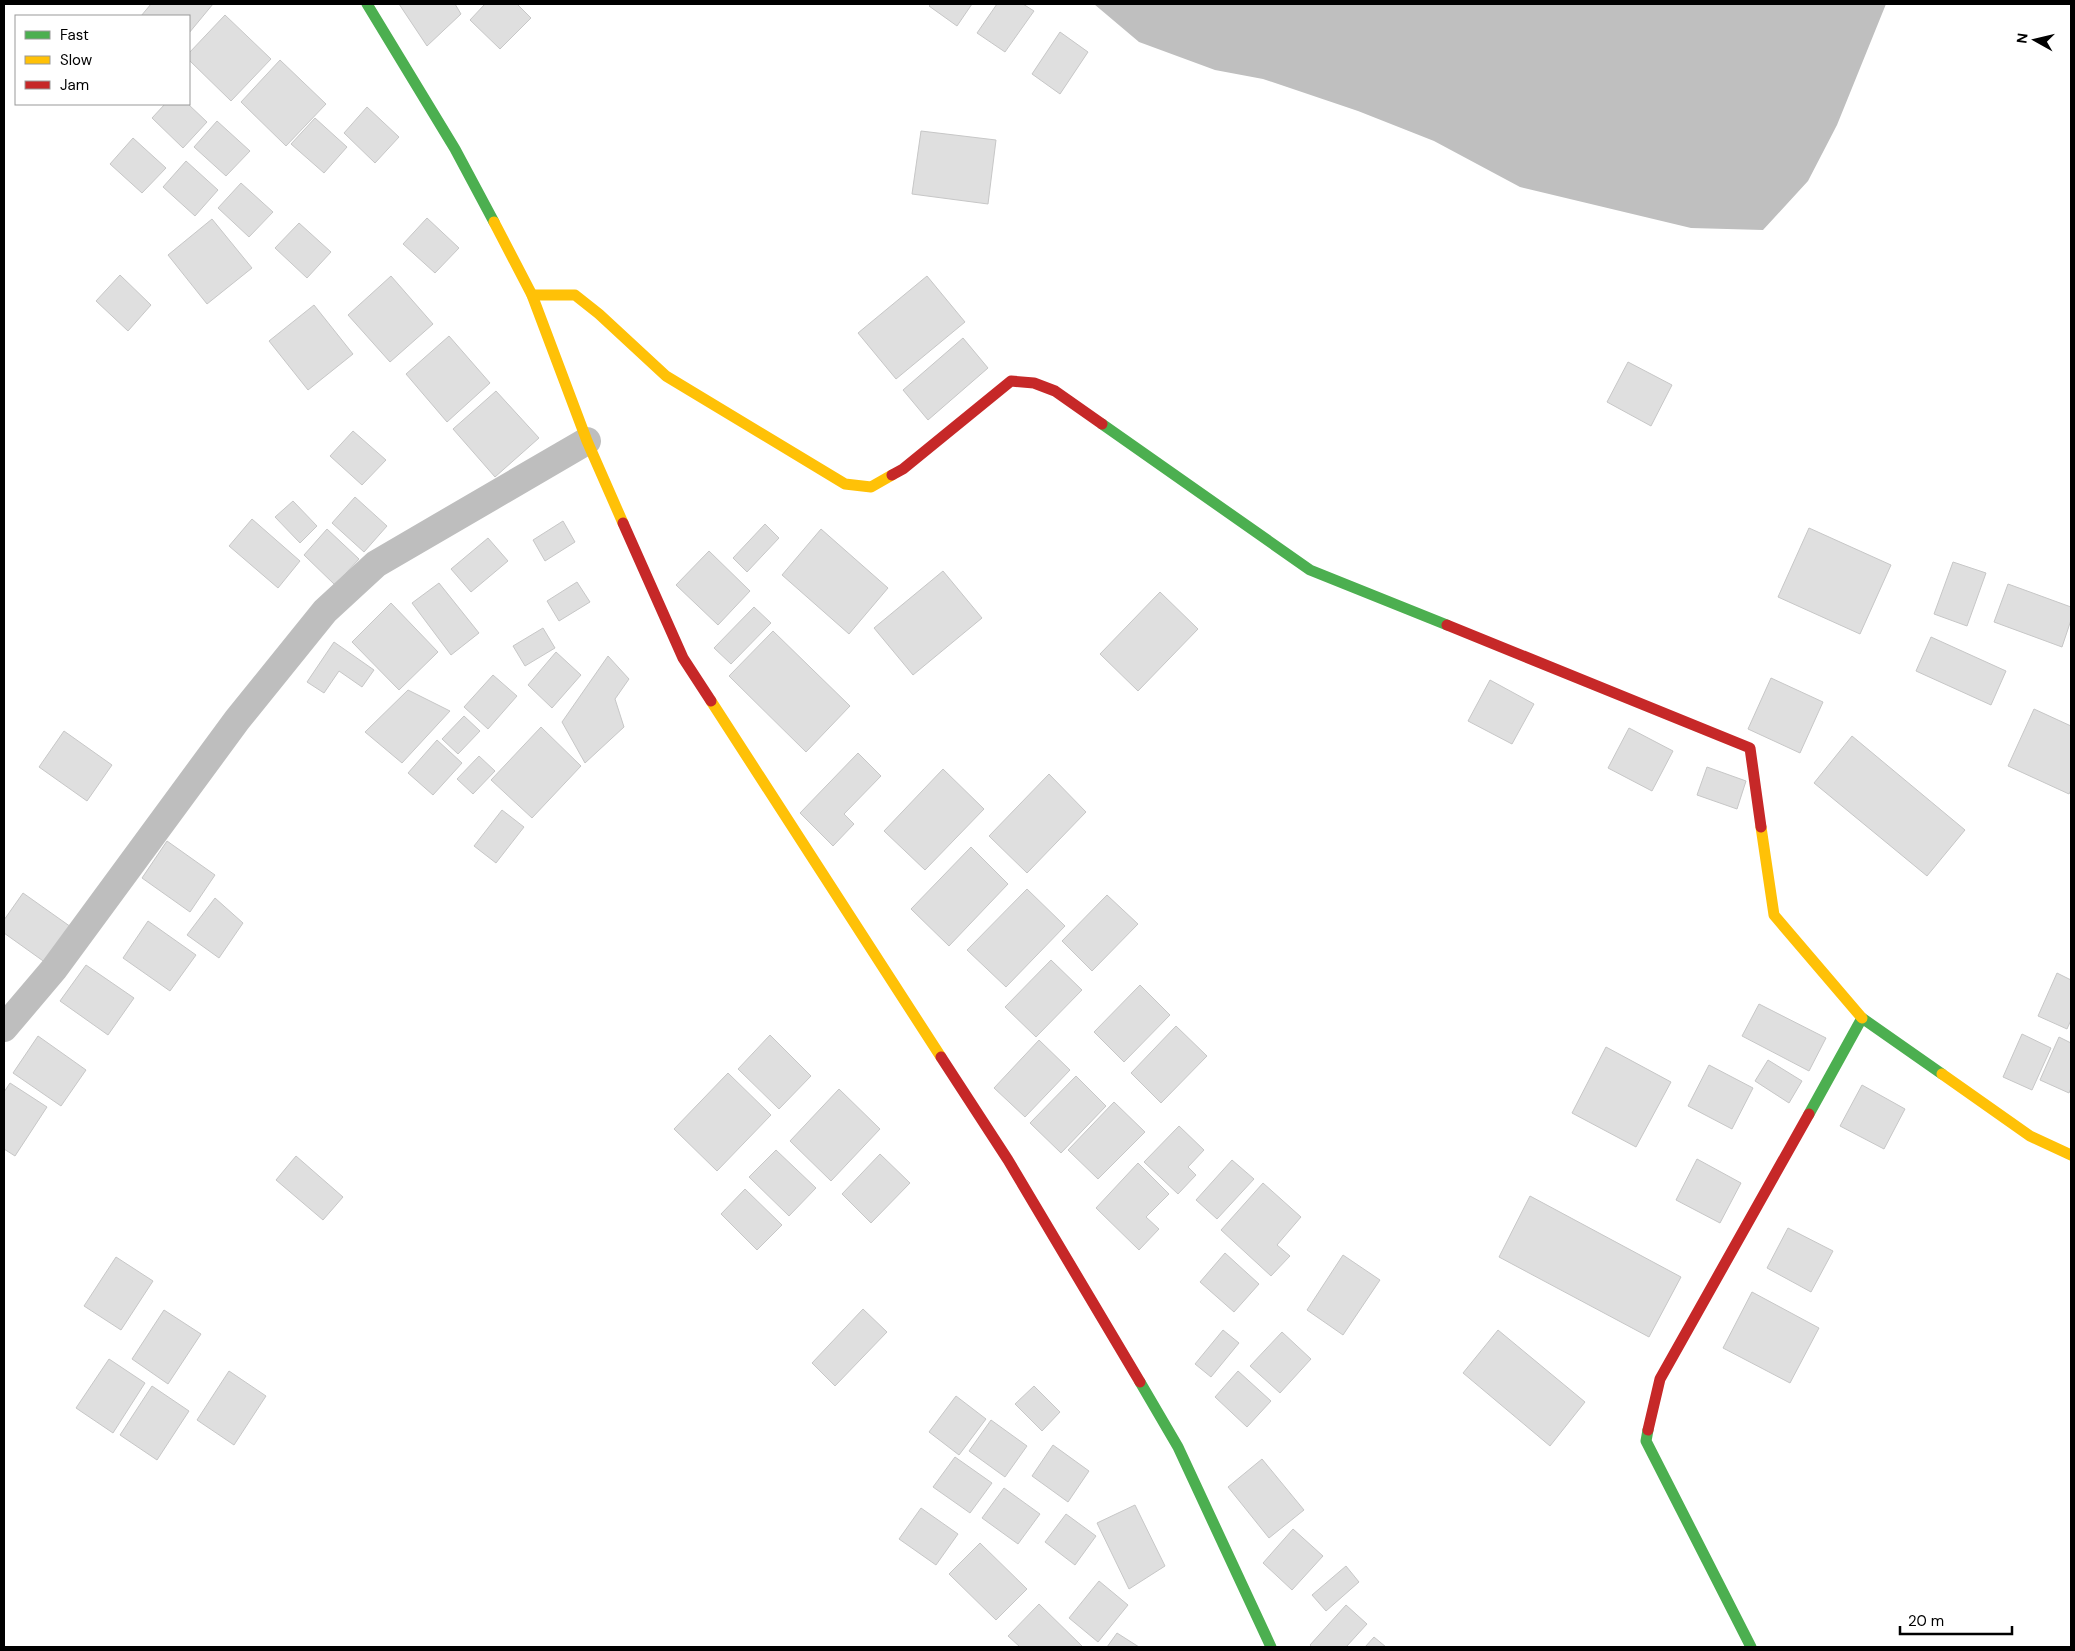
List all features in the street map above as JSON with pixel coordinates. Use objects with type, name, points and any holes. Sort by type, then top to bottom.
[{"type":"street","points":[[367,4],[455,149],[532,295],[587,441],[683,658],[1008,1160],[1104,1320],[1178,1447],[1271,1647]]},
{"type":"street","points":[[532,295],[575,295],[599,314],[666,376],[845,484],[871,487],[903,470],[1011,381],[1034,383],[1056,391],[1310,570],[1750,748],[1774,915],[1862,1018],[2030,1136],[2071,1156]]},
{"type":"street","points":[[4,1028],[54,969],[237,720],[325,611],[376,564],[587,441]]},
{"type":"street","points":[[1752,1647],[1646,1441],[1660,1379],[1862,1018]]},
{"type":"shaded area","points":[[1094,4],[1886,4],[1837,125],[1808,181],[1763,230],[1691,228],[1520,187],[1434,141],[1358,111],[1263,79],[1215,70],[1139,42]]},
{"type":"building","points":[[151,4],[213,4],[190,32],[190,15],[142,15]]},
{"type":"building","points":[[399,4],[455,4],[461,14],[427,46]]},
{"type":"building","points":[[485,4],[517,4],[531,18],[500,49],[470,20]]},
{"type":"building","points":[[931,4],[972,4],[957,26],[929,6]]},
{"type":"building","points":[[997,4],[1023,4],[1034,11],[1005,52],[977,33]]},
{"type":"building","points":[[225,15],[271,59],[231,101],[190,61],[190,52]]},
{"type":"building","points":[[1060,32],[1088,52],[1060,94],[1032,74]]},
{"type":"building","points":[[280,60],[326,104],[286,146],[241,102]]},
{"type":"building","points":[[164,105],[189,105],[207,122],[183,148],[152,118]]},
{"type":"building","points":[[367,107],[399,137],[375,163],[344,133]]},
{"type":"building","points":[[315,118],[347,147],[324,173],[291,144]]},
{"type":"building","points":[[217,121],[250,151],[226,176],[194,147]]},
{"type":"building","points":[[921,131],[996,140],[988,204],[912,194]]},
{"type":"building","points":[[133,138],[166,168],[142,193],[110,164]]},
{"type":"building","points":[[186,161],[218,190],[195,216],[163,187]]},
{"type":"building","points":[[241,183],[273,212],[249,237],[218,208]]},
{"type":"building","points":[[427,218],[459,248],[435,273],[403,244]]},
{"type":"building","points":[[212,219],[252,268],[207,304],[168,255]]},
{"type":"building","points":[[299,223],[331,252],[307,278],[275,248]]},
{"type":"building","points":[[120,275],[151,305],[128,331],[96,301]]},
{"type":"building","points":[[391,276],[433,324],[390,362],[348,315]]},
{"type":"building","points":[[927,276],[965,322],[896,379],[858,333]]},
{"type":"building","points":[[314,305],[353,354],[308,390],[269,341]]},
{"type":"building","points":[[449,336],[490,383],[447,422],[406,374]]},
{"type":"building","points":[[963,338],[988,368],[928,420],[903,390]]},
{"type":"building","points":[[1628,362],[1672,385],[1651,426],[1607,402]]},
{"type":"building","points":[[496,391],[539,438],[495,477],[453,429]]},
{"type":"building","points":[[353,431],[386,460],[362,485],[330,456]]},
{"type":"building","points":[[355,497],[387,526],[364,552],[332,523]]},
{"type":"building","points":[[293,501],[317,526],[300,543],[275,517]]},
{"type":"building","points":[[252,519],[300,561],[278,588],[229,546]]},
{"type":"building","points":[[563,521],[575,542],[545,561],[533,540]]},
{"type":"building","points":[[765,524],[779,538],[747,572],[733,558]]},
{"type":"building","points":[[1809,528],[1891,565],[1860,634],[1778,597]]},
{"type":"building","points":[[327,529],[359,559],[335,585],[304,555]]},
{"type":"building","points":[[821,529],[888,588],[849,634],[782,575]]},
{"type":"building","points":[[488,538],[508,561],[471,592],[451,569]]},
{"type":"building","points":[[709,551],[750,591],[718,625],[676,585]]},
{"type":"building","points":[[1953,562],[1986,573],[1967,626],[1934,614]]},
{"type":"building","points":[[943,571],[982,618],[913,675],[874,628]]},
{"type":"building","points":[[577,582],[590,602],[559,621],[547,601]]},
{"type":"building","points":[[439,583],[479,633],[451,655],[412,603]]},
{"type":"building","points":[[2008,584],[2071,607],[2071,620],[2062,647],[1994,622]]},
{"type":"building","points":[[1160,592],[1198,629],[1138,691],[1100,654]]},
{"type":"building","points":[[391,603],[438,652],[399,690],[352,642]]},
{"type":"building","points":[[754,607],[771,623],[731,664],[714,648]]},
{"type":"building","points":[[543,628],[555,648],[525,666],[513,646]]},
{"type":"building","points":[[773,631],[850,706],[806,752],[729,676]]},
{"type":"building","points":[[1931,637],[2006,671],[1991,705],[1916,671]]},
{"type":"building","points":[[334,642],[374,670],[362,687],[339,671],[324,693],[307,682]]},
{"type":"building","points":[[556,652],[581,675],[552,708],[528,685]]},
{"type":"building","points":[[608,656],[629,679],[615,699],[624,727],[585,763],[562,722]]},
{"type":"building","points":[[493,675],[517,696],[488,729],[464,707]]},
{"type":"building","points":[[1771,678],[1823,702],[1800,753],[1748,729]]},
{"type":"building","points":[[1490,680],[1534,704],[1512,744],[1468,721]]},
{"type":"building","points":[[408,690],[450,711],[402,763],[365,732]]},
{"type":"building","points":[[2034,709],[2071,726],[2071,790],[2069,794],[2008,766]]},
{"type":"building","points":[[464,716],[480,731],[458,754],[442,739]]},
{"type":"building","points":[[541,727],[581,766],[532,818],[491,780]]},
{"type":"building","points":[[1629,728],[1673,751],[1652,791],[1608,768]]},
{"type":"building","points":[[64,731],[112,765],[87,801],[39,767]]},
{"type":"building","points":[[1852,736],[1965,830],[1927,876],[1814,783]]},
{"type":"building","points":[[437,740],[462,763],[433,795],[408,773]]},
{"type":"building","points":[[858,753],[881,776],[844,814],[854,824],[833,846],[800,813]]},
{"type":"building","points":[[479,756],[495,771],[473,794],[457,779]]},
{"type":"building","points":[[1707,767],[1746,781],[1737,809],[1697,795]]},
{"type":"building","points":[[943,769],[984,809],[925,870],[884,831]]},
{"type":"building","points":[[1049,774],[1086,812],[1027,873],[989,836]]},
{"type":"building","points":[[502,810],[524,827],[496,863],[474,846]]},
{"type":"building","points":[[167,841],[215,875],[190,912],[142,878]]},
{"type":"building","points":[[971,847],[1008,884],[949,946],[911,909]]},
{"type":"building","points":[[1027,889],[1065,926],[1006,987],[967,950]]},
{"type":"building","points":[[23,893],[71,927],[46,963],[4,933],[4,920]]},
{"type":"building","points":[[1107,895],[1138,924],[1092,971],[1062,941]]},
{"type":"building","points":[[215,898],[243,923],[219,958],[187,935]]},
{"type":"building","points":[[148,921],[196,955],[170,991],[123,958]]},
{"type":"building","points":[[1051,960],[1082,990],[1036,1037],[1005,1007]]},
{"type":"building","points":[[86,965],[134,998],[108,1035],[60,1001]]},
{"type":"building","points":[[2057,973],[2071,980],[2071,1020],[2067,1029],[2038,1016]]},
{"type":"building","points":[[1140,985],[1170,1015],[1124,1062],[1094,1032]]},
{"type":"building","points":[[1759,1004],[1826,1038],[1809,1071],[1742,1036]]},
{"type":"building","points":[[1176,1026],[1207,1056],[1161,1103],[1131,1073]]},
{"type":"building","points":[[2022,1034],[2051,1048],[2032,1090],[2003,1077]]},
{"type":"building","points":[[770,1035],[811,1076],[779,1109],[738,1069]]},
{"type":"building","points":[[38,1036],[86,1070],[61,1106],[13,1073]]},
{"type":"building","points":[[2059,1037],[2071,1043],[2071,1088],[2069,1093],[2040,1080]]},
{"type":"building","points":[[1039,1040],[1070,1070],[1025,1117],[994,1088]]},
{"type":"building","points":[[1606,1047],[1671,1082],[1636,1147],[1572,1113]]},
{"type":"building","points":[[1768,1060],[1802,1081],[1789,1103],[1755,1081]]},
{"type":"building","points":[[1709,1065],[1753,1088],[1732,1129],[1688,1106]]},
{"type":"building","points":[[728,1073],[771,1115],[717,1171],[674,1129]]},
{"type":"building","points":[[1076,1076],[1106,1106],[1061,1153],[1030,1123]]},
{"type":"building","points":[[10,1083],[47,1107],[15,1156],[4,1149],[4,1092]]},
{"type":"building","points":[[1862,1085],[1905,1109],[1884,1149],[1840,1126]]},
{"type":"building","points":[[839,1089],[880,1129],[831,1181],[790,1141]]},
{"type":"building","points":[[1114,1102],[1145,1132],[1098,1179],[1068,1150]]},
{"type":"building","points":[[1179,1126],[1204,1150],[1188,1167],[1196,1175],[1178,1194],[1144,1162]]},
{"type":"building","points":[[776,1150],[816,1188],[789,1216],[749,1177]]},
{"type":"building","points":[[880,1154],[910,1183],[871,1223],[842,1194]]},
{"type":"building","points":[[296,1156],[343,1197],[323,1220],[276,1180]]},
{"type":"building","points":[[1697,1159],[1741,1183],[1720,1223],[1676,1200]]},
{"type":"building","points":[[1232,1160],[1254,1179],[1217,1219],[1196,1200]]},
{"type":"building","points":[[1138,1163],[1169,1194],[1146,1217],[1159,1229],[1139,1250],[1096,1208]]},
{"type":"building","points":[[1263,1183],[1301,1217],[1277,1245],[1290,1256],[1271,1276],[1221,1230]]},
{"type":"building","points":[[745,1189],[782,1225],[757,1250],[721,1214]]},
{"type":"building","points":[[1530,1196],[1681,1277],[1649,1337],[1499,1257]]},
{"type":"building","points":[[1788,1228],[1833,1251],[1811,1292],[1767,1268]]},
{"type":"building","points":[[1225,1253],[1259,1284],[1234,1312],[1200,1282]]},
{"type":"building","points":[[1343,1255],[1380,1280],[1343,1335],[1307,1310]]},
{"type":"building","points":[[116,1257],[153,1281],[121,1330],[84,1306]]},
{"type":"building","points":[[1752,1292],[1819,1328],[1790,1383],[1723,1348]]},
{"type":"building","points":[[863,1309],[887,1332],[835,1386],[812,1363]]},
{"type":"building","points":[[164,1310],[201,1334],[168,1384],[132,1359]]},
{"type":"building","points":[[1223,1330],[1239,1343],[1211,1377],[1195,1364]]},
{"type":"building","points":[[1498,1330],[1585,1402],[1550,1446],[1463,1373]]},
{"type":"building","points":[[1282,1332],[1311,1359],[1280,1393],[1250,1366]]},
{"type":"building","points":[[109,1359],[145,1383],[113,1433],[76,1408]]},
{"type":"building","points":[[229,1371],[266,1396],[234,1445],[197,1420]]},
{"type":"building","points":[[1238,1371],[1271,1401],[1247,1427],[1215,1397]]},
{"type":"building","points":[[152,1386],[189,1411],[157,1460],[120,1435]]},
{"type":"building","points":[[1034,1386],[1060,1412],[1042,1431],[1015,1404]]},
{"type":"building","points":[[956,1396],[986,1419],[959,1455],[929,1432]]},
{"type":"building","points":[[991,1420],[1027,1446],[1005,1477],[969,1451]]},
{"type":"building","points":[[1053,1445],[1089,1471],[1068,1502],[1032,1476]]},
{"type":"building","points":[[955,1457],[992,1483],[970,1513],[933,1487]]},
{"type":"building","points":[[1262,1459],[1304,1510],[1269,1538],[1228,1487]]},
{"type":"building","points":[[1004,1488],[1040,1514],[1018,1544],[982,1518]]},
{"type":"building","points":[[1135,1505],[1165,1566],[1129,1589],[1097,1523]]},
{"type":"building","points":[[921,1508],[958,1534],[936,1565],[899,1539]]},
{"type":"building","points":[[1066,1514],[1096,1536],[1075,1565],[1045,1542]]},
{"type":"building","points":[[1293,1529],[1323,1556],[1292,1590],[1263,1563]]},
{"type":"building","points":[[980,1543],[1027,1589],[996,1620],[949,1574]]},
{"type":"building","points":[[1346,1566],[1359,1582],[1326,1611],[1312,1595]]},
{"type":"building","points":[[1099,1581],[1128,1605],[1098,1642],[1069,1618]]},
{"type":"building","points":[[1039,1604],[1083,1647],[1020,1647],[1008,1636]]},
{"type":"building","points":[[1346,1605],[1367,1624],[1346,1647],[1312,1647],[1310,1645]]},
{"type":"building","points":[[1117,1633],[1139,1647],[1107,1647]]},
{"type":"building","points":[[1374,1637],[1386,1647],[1365,1647]]},
{"type":"traffic: fast","points":[[367,4],[455,149],[494,222]]},
{"type":"traffic: fast","points":[[1102,424],[1310,570],[1447,625]]},
{"type":"traffic: fast","points":[[1809,1114],[1862,1018],[1942,1074]]},
{"type":"traffic: fast","points":[[1140,1382],[1178,1447],[1271,1647]]},
{"type":"traffic: fast","points":[[1648,1430],[1646,1441],[1751,1647]]},
{"type":"traffic: slow","points":[[494,222],[532,295],[587,441],[623,523]]},
{"type":"traffic: slow","points":[[532,295],[575,295],[599,314],[666,376],[845,484],[871,487],[892,475]]},
{"type":"traffic: slow","points":[[711,701],[941,1057]]},
{"type":"traffic: slow","points":[[1761,827],[1774,915],[1862,1018]]},
{"type":"traffic: slow","points":[[1942,1074],[2030,1136],[2071,1155]]},
{"type":"traffic: jam","points":[[892,475],[903,469],[1011,381],[1034,383],[1055,391],[1102,424]]},
{"type":"traffic: jam","points":[[623,523],[683,658],[711,701]]},
{"type":"traffic: jam","points":[[1447,625],[1750,748],[1761,827]]},
{"type":"traffic: jam","points":[[941,1057],[1008,1160],[1140,1382]]},
{"type":"traffic: jam","points":[[1648,1430],[1660,1379],[1809,1114]]}]
